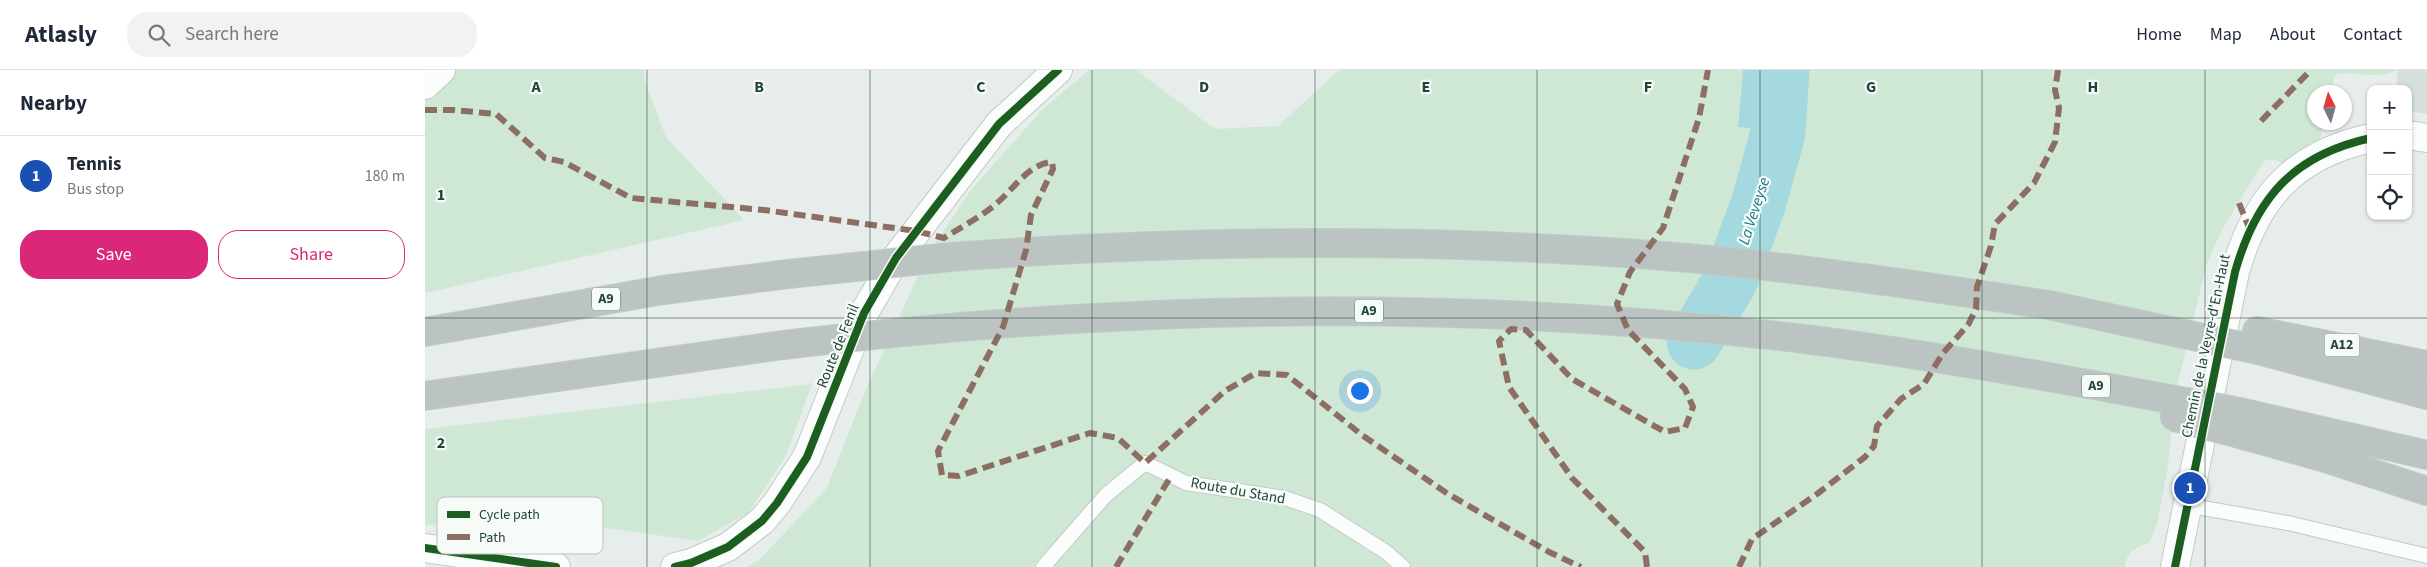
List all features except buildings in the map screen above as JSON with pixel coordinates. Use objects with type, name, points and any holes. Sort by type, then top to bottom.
[{"type":"highway","name":"A9","points":[[425,332],[654,292],[788,274],[950,257],[1107,246],[1275,243],[1431,244],[1601,251],[1747,264],[1868,278],[2049,305],[2255,340],[2427,395]]},
{"type":"highway","name":"A9","points":[[425,396],[783,345],[913,330],[1168,313],[1340,310],[1485,314],[1651,324],[1810,340],[1953,360],[2238,423],[2427,454]]},
{"type":"highway","name":"A12","points":[[2255,340],[2427,360]]},
{"type":"highway","points":[[2255,340],[2427,365]]},
{"type":"highway","points":[[2238,423],[2322,457],[2427,491]]},
{"type":"street","points":[[425,85],[441,70]]},
{"type":"street","name":"Route de Fenil","points":[[675,567],[700,560],[728,547],[762,521],[777,503],[793,482],[807,457],[864,313],[896,258],[999,124],[1058,70]]},
{"type":"street","points":[[2412,136],[2427,138]]},
{"type":"street","name":"Chemin de la Veyre-d'En-Haut","points":[[2175,567],[2186,505],[2235,272],[2249,228],[2263,206],[2290,175],[2320,155],[2341,146],[2367,139]]},
{"type":"street","points":[[466,554],[556,567]]},
{"type":"lane","name":"Route du Stand","points":[[1043,567],[1106,495],[1145,463],[1187,483],[1285,498],[1320,510],[1386,552],[1403,567]]},
{"type":"lane","points":[[2186,505],[2288,523],[2427,556]]},
{"type":"shaded area","points":[[2398,70],[2427,70],[2427,114],[2412,112],[2412,85],[2396,85]]},
{"type":"green space","points":[[425,70],[644,70],[644,79],[666,137],[744,220],[425,293]]},
{"type":"green space","points":[[1089,70],[1136,70],[1215,129],[1278,126],[1339,70],[1743,70],[1738,127],[1791,133],[1796,70],[2398,70],[2381,75],[2335,75],[2333,85],[2307,85],[2307,130],[2322,130],[2318,144],[2300,174],[2274,159],[2264,161],[2223,228],[2207,263],[2176,391],[2167,472],[2157,524],[2150,542],[2137,548],[2127,557],[2125,567],[746,567],[759,560],[827,488],[863,396],[927,256],[971,190],[1041,111]]},
{"type":"green space","points":[[812,384],[786,456],[748,513],[698,541],[603,528],[603,497],[437,497],[437,525],[425,525],[425,429]]},
{"type":"water","points":[[1743,70],[1796,70],[1791,133],[1738,127]]},
{"type":"waterway","name":"La Veveyse","points":[[1694,342],[1730,281],[1759,202],[1778,133],[1782,70]]},
{"type":"marked path","points":[[1647,567],[1645,552],[1572,478],[1509,387],[1499,341],[1511,329],[1526,330],[1572,379],[1665,432],[1685,428],[1693,407],[1685,389],[1628,330],[1617,304],[1630,272],[1663,228],[1699,118],[1708,70]]},
{"type":"marked path","points":[[1739,567],[1752,539],[1817,494],[1865,457],[1874,446],[1877,426],[1901,399],[1924,384],[1943,353],[1968,325],[1976,309],[1977,287],[1991,246],[1995,224],[2034,183],[2055,142],[2059,108],[2055,90],[2058,70]]},
{"type":"marked path","points":[[2261,121],[2311,70]]},
{"type":"marked path","points":[[425,110],[453,110],[496,114],[545,158],[564,162],[631,198],[764,210],[916,231],[944,238],[991,208],[1036,167],[1052,162],[1053,169],[1031,215],[1026,250],[1003,327],[938,451],[942,475],[959,476],[1090,433],[1118,438],[1145,463],[1225,391],[1256,373],[1287,375],[1362,435],[1448,494],[1549,552],[1581,567]]},
{"type":"marked path","points":[[2239,203],[2249,228]]},
{"type":"marked path","points":[[1116,567],[1171,476]]},
{"type":"cycle path","points":[[675,567],[691,563],[728,547],[762,521],[777,503],[807,457],[864,313],[896,258],[999,124],[1058,70]]},
{"type":"cycle path","points":[[2175,567],[2235,272],[2254,222],[2267,202],[2299,168],[2320,156],[2367,139]]},
{"type":"cycle path","points":[[425,548],[437,550]]},
{"type":"cycle path","points":[[466,554],[556,567]]},
{"type":"place","name":"Tennis","points":[[2190,488]]}]
